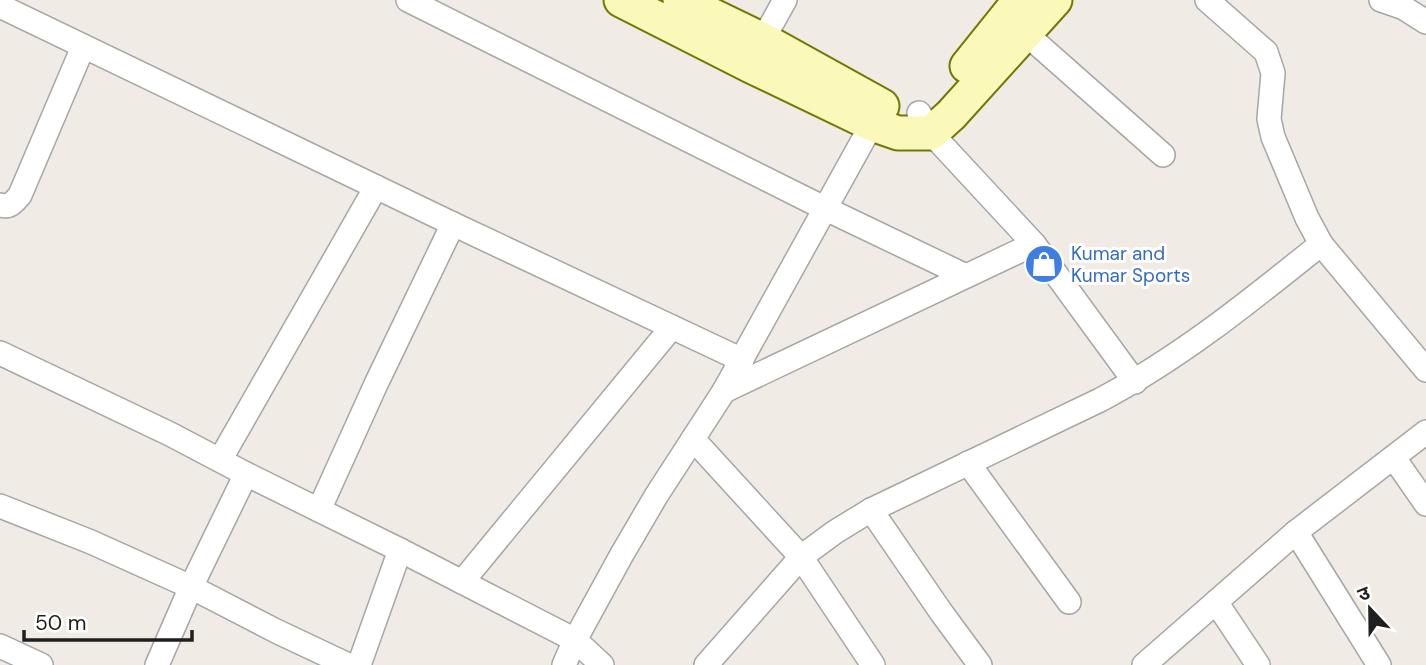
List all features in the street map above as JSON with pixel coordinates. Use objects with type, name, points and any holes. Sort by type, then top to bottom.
[{"type":"street","points":[[408,0],[966,276]]},
{"type":"street","points":[[621,0],[756,52],[878,116],[925,123],[951,116],[1055,0]]},
{"type":"street","points":[[680,0],[756,52]]},
{"type":"street","points":[[756,52],[785,0]]},
{"type":"street","points":[[925,123],[938,102],[1020,0]]},
{"type":"street","points":[[1207,0],[1266,52],[1271,62],[1273,73],[1269,119],[1273,137],[1307,218],[1321,244],[1426,370]]},
{"type":"street","points":[[1381,0],[1404,8],[1426,22]]},
{"type":"street","points":[[0,6],[742,360]]},
{"type":"street","points":[[1025,33],[1163,155]]},
{"type":"street","points":[[0,205],[5,207],[12,204],[20,195],[83,47]]},
{"type":"street","points":[[564,665],[575,640],[656,496],[724,391],[824,208],[878,116]]},
{"type":"street","points":[[925,123],[1034,244],[1135,382]]},
{"type":"street","points":[[220,460],[376,187]]},
{"type":"street","points":[[319,510],[453,224]]},
{"type":"street","points":[[724,391],[1034,244]]},
{"type":"street","points":[[706,665],[801,556],[835,532],[871,510],[1135,382],[1191,345],[1321,244]]},
{"type":"street","points":[[462,582],[671,327]]},
{"type":"street","points":[[0,353],[170,434],[575,640],[602,665]]},
{"type":"street","points":[[1144,665],[1296,532],[1426,432]]},
{"type":"street","points":[[693,439],[801,556],[873,665]]},
{"type":"street","points":[[1394,458],[1426,504]]},
{"type":"street","points":[[968,463],[1069,601]]},
{"type":"street","points":[[157,665],[191,587],[246,474]]},
{"type":"street","points":[[0,506],[91,542],[191,587],[348,665]]},
{"type":"street","points":[[871,510],[980,665]]},
{"type":"street","points":[[1296,532],[1379,665]]},
{"type":"street","points":[[359,665],[400,550]]},
{"type":"street","points":[[1216,602],[1258,665]]},
{"type":"street","points":[[0,646],[41,665]]},
{"type":"place","name":"Kumar and Kumar Sports","points":[[1044,264]]}]
